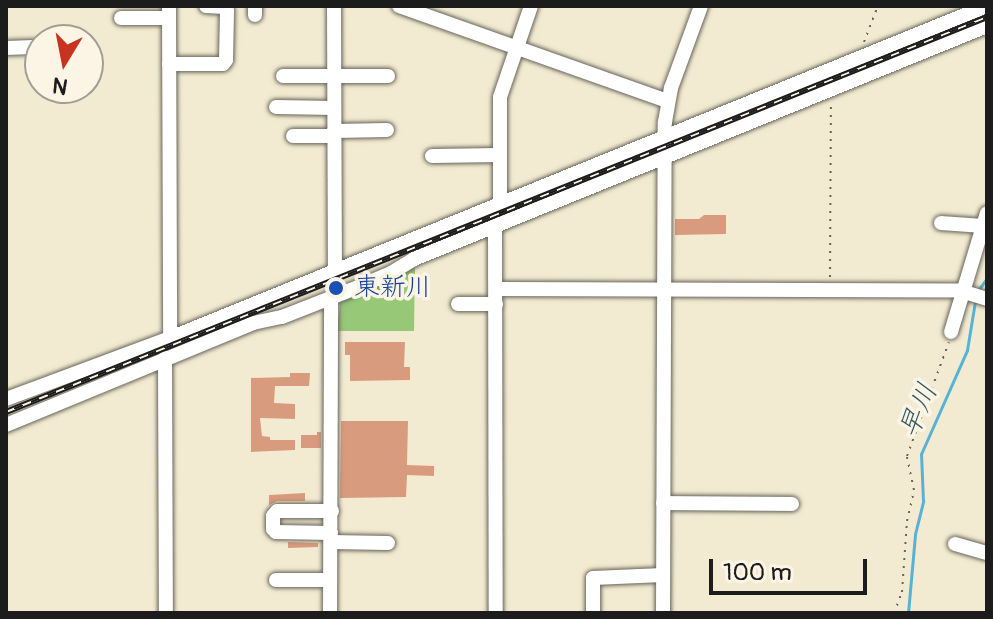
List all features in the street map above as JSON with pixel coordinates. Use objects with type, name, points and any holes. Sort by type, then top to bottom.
[{"type":"street","points":[[169,64],[223,64],[226,60],[227,11],[224,7],[206,6]]},
{"type":"street","points":[[334,6],[335,270]]},
{"type":"street","points":[[399,6],[667,101]]},
{"type":"street","points":[[500,203],[500,97],[531,6]]},
{"type":"street","points":[[663,613],[664,136],[667,101],[701,6]]},
{"type":"street","points":[[6,399],[170,338],[987,6]]},
{"type":"street","points":[[121,18],[169,12],[170,338]]},
{"type":"street","points":[[6,425],[165,358],[331,297],[495,226],[987,26]]},
{"type":"street","points":[[283,76],[388,76]]},
{"type":"street","points":[[276,107],[334,108]]},
{"type":"street","points":[[293,136],[387,130]]},
{"type":"street","points":[[432,156],[499,155]]},
{"type":"street","points":[[941,223],[985,220],[951,332]]},
{"type":"street","points":[[495,226],[496,613]]},
{"type":"street","points":[[458,304],[496,296],[664,290],[964,291],[986,298]]},
{"type":"street","points":[[330,613],[331,297]]},
{"type":"street","points":[[165,358],[166,613]]},
{"type":"street","points":[[663,503],[792,504]]},
{"type":"street","points":[[332,511],[277,511],[273,516],[273,531],[388,543]]},
{"type":"street","points":[[955,544],[987,553]]},
{"type":"street","points":[[593,613],[593,578],[663,575]]},
{"type":"street","points":[[276,580],[330,580]]},
{"type":"path","points":[[860,57],[878,6]]},
{"type":"path","points":[[829,90],[830,290]]},
{"type":"path","points":[[894,613],[902,592],[907,521],[914,490],[907,456],[951,332]]},
{"type":"green space","points":[[415,262],[414,331],[337,331],[341,298]]},
{"type":"building","points":[[704,215],[726,215],[726,234],[675,235],[675,219],[699,219]]},
{"type":"building","points":[[345,342],[405,342],[404,367],[410,367],[410,380],[350,381],[350,355],[345,355]]},
{"type":"building","points":[[290,373],[310,373],[309,386],[275,386],[274,403],[295,404],[295,419],[260,418],[262,436],[270,437],[270,440],[295,440],[295,450],[251,452],[251,378],[290,377]]},
{"type":"building","points":[[341,421],[408,421],[407,465],[434,466],[434,476],[407,475],[406,497],[340,498]]},
{"type":"building","points":[[321,432],[321,448],[301,448],[301,435],[317,435]]},
{"type":"building","points":[[305,493],[305,501],[277,501],[269,505],[269,495]]},
{"type":"building","points":[[288,542],[318,543],[318,547],[288,548]]},
{"type":"waterway","name":"早川","points":[[979,289],[987,278]]},
{"type":"waterway","name":"早川","points":[[908,613],[915,534],[923,501],[921,454],[967,350],[975,301]]},
{"type":"railway","points":[[6,412],[987,17]]},
{"type":"place","name":"東新川","points":[[336,288]]}]
